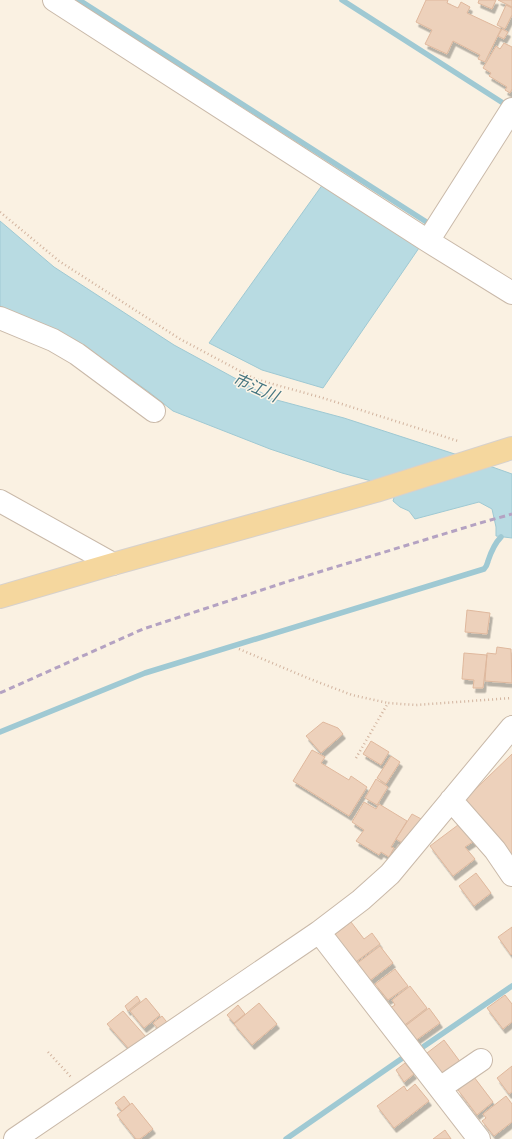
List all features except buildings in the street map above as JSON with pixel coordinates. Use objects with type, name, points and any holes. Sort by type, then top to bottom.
[{"type":"main road","points":[[0,597],[376,491],[510,449]]},
{"type":"street","points":[[54,0],[428,241],[512,293]]},
{"type":"street","points":[[428,241],[512,109]]},
{"type":"street","points":[[0,318],[53,340],[77,354],[154,411]]},
{"type":"street","points":[[0,501],[113,564]]},
{"type":"street","points":[[15,1139],[319,932],[361,900],[390,874],[512,727]]},
{"type":"street","points":[[451,800],[494,850],[512,875]]},
{"type":"street","points":[[319,932],[479,1139]]},
{"type":"street","points":[[440,1088],[481,1060]]},
{"type":"path","points":[[0,212],[66,265],[180,339],[255,379],[324,398],[458,441]]},
{"type":"path","points":[[239,649],[352,695],[388,703],[416,705],[512,698]]},
{"type":"path","points":[[356,758],[388,703]]},
{"type":"path","points":[[48,1052],[84,1093]]},
{"type":"water","points":[[323,184],[419,248],[323,388],[262,370],[209,343]]},
{"type":"water","points":[[0,221],[54,267],[174,345],[273,399],[344,418],[512,474],[512,538],[496,536],[496,527],[492,509],[479,502],[415,519],[409,511],[400,507],[393,501],[397,488],[342,473],[270,449],[173,411],[149,392],[77,341],[0,306]]},
{"type":"waterway","points":[[79,0],[428,223]]},
{"type":"waterway","points":[[342,0],[503,103]]},
{"type":"waterway","points":[[0,732],[145,673],[484,569],[493,548],[501,537]]},
{"type":"waterway","points":[[420,1049],[512,986]]},
{"type":"waterway","points":[[286,1139],[404,1057]]},
{"type":"railway","points":[[0,693],[143,629],[286,582],[512,514]]},
{"type":"water label","name":"市江川","points":[[256,387]]}]
